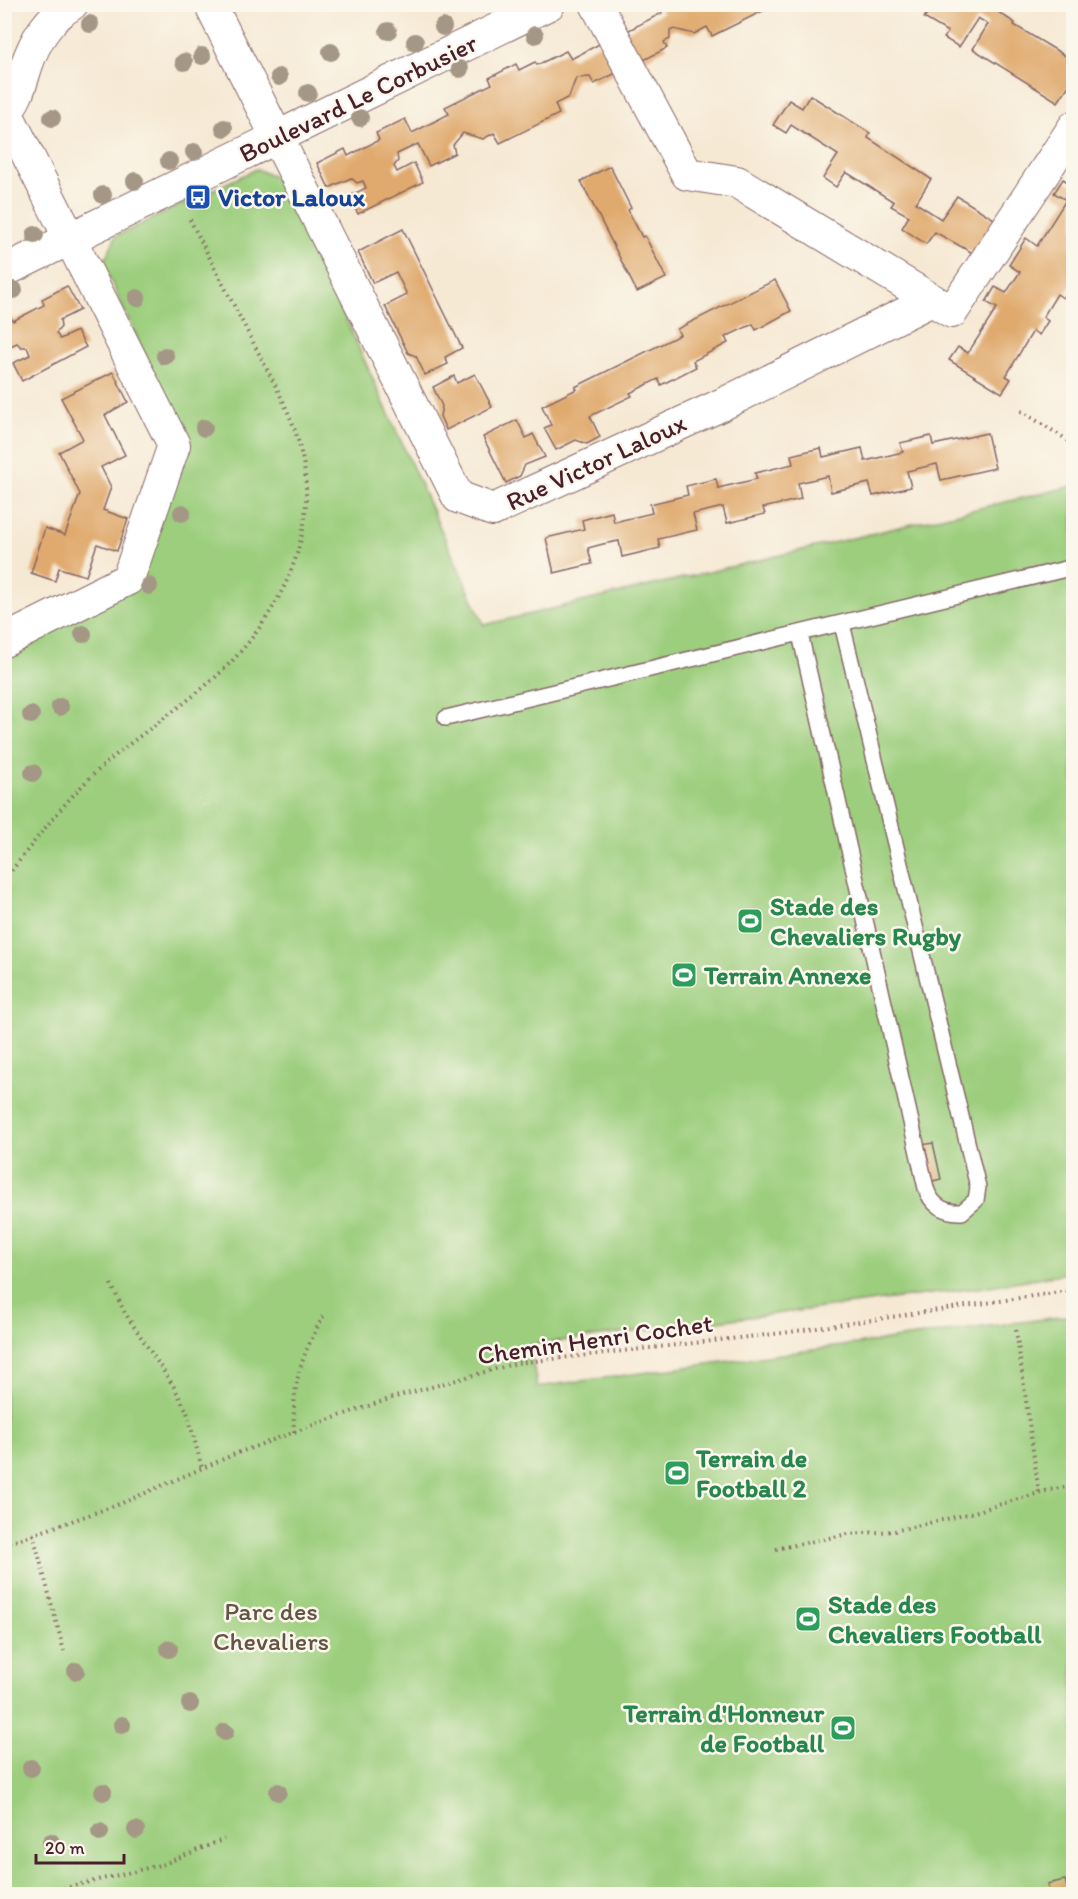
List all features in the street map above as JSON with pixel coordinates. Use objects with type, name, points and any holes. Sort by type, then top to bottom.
[{"type":"street","points":[[4,641],[128,579],[174,445],[93,280],[5,112],[14,101],[32,51],[41,35],[51,20],[72,4]]},
{"type":"street","name":"Boulevard Le Corbusier","points":[[4,271],[549,4]]},
{"type":"street","points":[[596,4],[687,174],[737,182],[952,312],[1074,127]]},
{"type":"street","name":"Rue Victor Laloux","points":[[212,6],[458,497],[493,510],[721,405],[932,300]]},
{"type":"lane","points":[[446,718],[1074,567]]},
{"type":"lane","points":[[800,634],[926,1188],[932,1201],[944,1210],[962,1212],[976,1200],[978,1187],[842,624]]},
{"type":"path","points":[[4,880],[77,790],[106,763],[220,672],[239,653],[279,597],[298,552],[307,502],[306,476],[293,424],[174,188]]},
{"type":"path","points":[[1021,411],[1074,444]]},
{"type":"path","points":[[111,1284],[125,1313],[174,1387],[187,1412],[202,1468]]},
{"type":"path","name":"Chemin Henri Cochet","points":[[4,1545],[122,1503],[202,1468],[294,1432],[392,1398],[517,1363],[783,1333],[1074,1290]]},
{"type":"path","points":[[294,1432],[298,1367],[326,1313]]},
{"type":"path","points":[[1016,1330],[1040,1493]]},
{"type":"path","points":[[776,1549],[848,1534],[894,1531],[1074,1486]]},
{"type":"path","points":[[33,1534],[64,1652]]},
{"type":"path","points":[[40,1894],[164,1864],[224,1839]]},
{"type":"green space","name":"Parc des Chevaliers","points":[[256,169],[283,180],[484,625],[1073,486],[1073,1272],[978,1288],[530,1345],[537,1387],[1073,1315],[1073,1894],[5,1894],[5,653],[139,586],[186,443],[103,264],[116,236]]},
{"type":"building","points":[[659,4],[767,4],[769,8],[712,36],[707,27],[694,34],[674,29],[670,31],[670,39],[664,42],[667,48],[640,62],[625,32],[662,13]]},
{"type":"building","points":[[933,4],[1003,4],[998,12],[1015,23],[1014,25],[1074,61],[1074,78],[1058,102],[973,49],[988,24],[978,18],[959,47],[944,38],[948,32],[924,18]]},
{"type":"building","points":[[605,41],[620,71],[594,84],[590,77],[576,78],[569,97],[555,104],[559,114],[500,143],[494,133],[483,139],[463,133],[453,145],[455,153],[429,166],[418,144],[397,154],[398,161],[394,166],[397,172],[414,163],[423,182],[358,214],[349,196],[366,188],[363,181],[357,183],[351,178],[329,188],[317,163],[345,149],[348,156],[379,140],[376,133],[405,119],[412,133],[449,114],[445,107],[492,84],[489,78],[516,64],[519,70],[535,62],[537,65],[566,51],[571,59]]},
{"type":"building","points":[[810,95],[870,133],[868,138],[931,179],[916,203],[941,219],[957,196],[999,222],[978,256],[935,232],[926,244],[902,228],[909,216],[891,206],[894,202],[846,172],[836,187],[823,178],[838,155],[791,125],[786,133],[773,125],[789,100],[802,108]]},
{"type":"building","points":[[610,166],[631,208],[628,210],[642,237],[645,236],[666,278],[637,292],[581,181]]},
{"type":"building","points":[[1063,179],[1074,186],[1074,281],[1063,298],[1057,294],[1043,317],[1048,321],[1039,335],[1033,331],[1006,376],[1011,379],[1002,393],[949,360],[958,347],[968,353],[997,308],[986,302],[995,287],[1006,293],[1020,272],[1009,265],[1026,238],[1037,246],[1066,200],[1054,193]]},
{"type":"building","points":[[403,229],[462,348],[445,357],[448,364],[425,375],[416,356],[408,353],[385,306],[407,295],[396,272],[373,283],[358,252]]},
{"type":"building","points":[[775,280],[791,311],[756,330],[753,324],[725,337],[728,343],[693,361],[696,367],[661,385],[658,379],[630,393],[632,396],[590,416],[600,437],[587,444],[576,440],[556,450],[544,428],[551,425],[542,406],[680,335],[677,329]]},
{"type":"building","points":[[67,286],[80,310],[60,320],[61,327],[56,333],[60,339],[77,331],[86,347],[22,381],[13,363],[30,355],[27,347],[21,347],[17,343],[4,349],[4,317],[9,315],[13,321],[44,305],[42,299]]},
{"type":"building","points":[[113,372],[128,402],[105,415],[125,455],[101,467],[111,487],[103,510],[128,519],[117,551],[97,544],[86,576],[59,568],[55,581],[31,573],[45,528],[65,535],[80,494],[59,452],[83,439],[61,398]]},
{"type":"building","points":[[475,374],[492,407],[446,430],[440,416],[442,406],[433,387],[454,376],[457,383]]},
{"type":"building","points":[[517,420],[526,438],[533,434],[545,457],[525,465],[520,476],[506,483],[483,437]]},
{"type":"building","points":[[987,433],[995,468],[941,480],[937,464],[907,471],[911,487],[873,496],[869,483],[831,492],[828,476],[798,483],[801,499],[763,508],[765,514],[727,523],[723,507],[693,514],[697,530],[658,539],[660,548],[622,557],[619,541],[603,544],[588,548],[592,564],[554,573],[546,538],[584,529],[582,520],[612,512],[614,522],[652,513],[650,504],[688,495],[686,486],[716,479],[718,488],[757,479],[755,473],[793,464],[791,455],[821,448],[823,457],[862,448],[865,461],[903,452],[900,443],[931,436],[933,445]]},
{"type":"building","points":[[933,1143],[941,1179],[929,1182],[921,1145]]},
{"type":"building","points":[[1065,1880],[1069,1894],[1050,1894],[1047,1884]]},
{"type":"place","name":"Victor Laloux","points":[[198,197]]},
{"type":"place","name":"Stade des Chevaliers Rugby","points":[[750,921]]},
{"type":"place","name":"Terrain Annexe","points":[[684,975]]},
{"type":"place","name":"Terrain de Football 2","points":[[677,1473]]},
{"type":"place","name":"Stade des Chevaliers Football","points":[[808,1619]]},
{"type":"place","name":"Terrain d'Honneur de Football","points":[[843,1728]]}]
